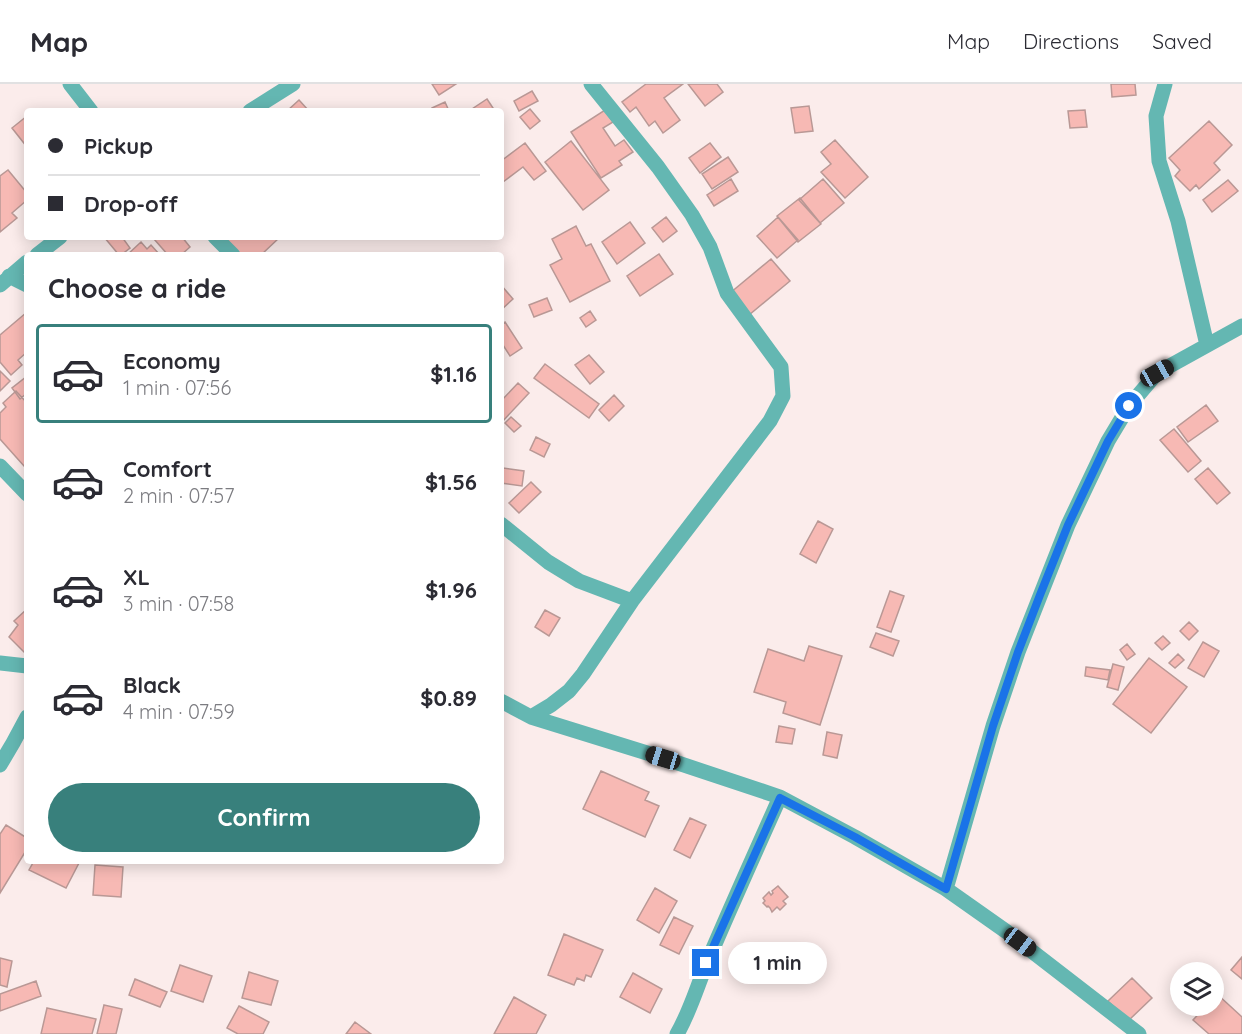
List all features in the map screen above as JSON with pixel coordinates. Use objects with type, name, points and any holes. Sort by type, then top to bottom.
[{"type":"street","points":[[70,84],[89,108]]},
{"type":"street","points":[[255,108],[293,84]]},
{"type":"street","points":[[531,717],[569,691],[583,674],[632,601],[770,421],[783,396],[781,367],[727,293],[710,247],[692,215],[658,167],[591,84]]},
{"type":"street","points":[[1165,84],[1156,116],[1159,161],[1178,221],[1208,345]]},
{"type":"street","points":[[41,252],[56,240]]},
{"type":"street","points":[[218,240],[230,252]]},
{"type":"street","points":[[5,280],[24,264]]},
{"type":"street","points":[[5,280],[24,284]]},
{"type":"street","points":[[946,889],[993,726],[1018,652],[1068,525],[1108,441],[1129,406],[1157,373],[1242,326]]},
{"type":"street","points":[[0,466],[24,491]]},
{"type":"street","points":[[504,526],[548,562],[579,581],[632,601]]},
{"type":"street","points":[[0,663],[24,666]]},
{"type":"street","points":[[504,703],[531,717],[663,758],[780,798],[855,837],[946,889],[1007,932],[1139,1034]]},
{"type":"street","points":[[0,765],[24,723]]},
{"type":"street","points":[[677,1034],[684,1023],[706,963],[780,798]]},
{"type":"building","points":[[432,84],[456,84],[439,95]]},
{"type":"building","points":[[646,84],[683,84],[664,98],[680,120],[663,133],[655,121],[649,126],[636,107],[630,112],[622,102]]},
{"type":"building","points":[[688,84],[717,84],[723,92],[705,106]]},
{"type":"building","points":[[1111,84],[1135,84],[1136,95],[1112,97]]},
{"type":"building","points":[[532,91],[538,101],[519,111],[514,101]]},
{"type":"building","points":[[487,99],[493,108],[474,108]]},
{"type":"building","points":[[299,100],[306,108],[290,108]]},
{"type":"building","points":[[445,102],[448,108],[432,108]]},
{"type":"building","points":[[809,106],[813,131],[795,133],[791,108]]},
{"type":"building","points":[[530,109],[540,121],[530,129],[520,117]]},
{"type":"building","points":[[605,110],[613,122],[603,128],[615,146],[624,140],[633,152],[619,161],[622,165],[601,178],[571,132]]},
{"type":"building","points":[[1085,110],[1087,127],[1070,128],[1068,111]]},
{"type":"building","points":[[24,118],[24,143],[12,128]]},
{"type":"building","points":[[1209,121],[1232,145],[1214,163],[1220,170],[1199,189],[1196,185],[1190,191],[1175,176],[1180,170],[1169,158]]},
{"type":"building","points":[[835,140],[868,177],[845,198],[821,172],[831,164],[821,152]]},
{"type":"building","points":[[571,141],[609,190],[583,210],[545,162]]},
{"type":"building","points":[[525,143],[546,171],[534,180],[523,167],[504,181],[504,159]]},
{"type":"building","points":[[710,143],[721,157],[700,173],[689,158]]},
{"type":"building","points":[[728,157],[738,172],[712,189],[702,174]]},
{"type":"building","points":[[8,170],[24,189],[24,203],[12,213],[17,218],[0,232],[0,176]]},
{"type":"building","points":[[731,179],[738,191],[714,206],[707,195]]},
{"type":"building","points":[[823,179],[844,203],[820,223],[799,200]]},
{"type":"building","points":[[1228,180],[1238,191],[1212,212],[1203,200]]},
{"type":"building","points":[[800,198],[821,224],[798,242],[777,216]]},
{"type":"building","points":[[666,217],[677,231],[663,242],[652,228]]},
{"type":"building","points":[[778,217],[798,240],[777,258],[757,236]]},
{"type":"building","points":[[630,222],[645,243],[617,264],[602,242]]},
{"type":"building","points":[[576,226],[586,246],[591,244],[610,281],[570,302],[550,265],[562,259],[552,239]]},
{"type":"building","points":[[106,240],[124,240],[130,248],[125,252],[116,252]]},
{"type":"building","points":[[155,240],[184,240],[190,247],[184,252],[165,252]]},
{"type":"building","points":[[227,240],[277,240],[264,252],[238,252]]},
{"type":"building","points":[[141,242],[147,249],[151,245],[157,252],[130,252]]},
{"type":"building","points":[[659,254],[673,274],[640,296],[627,276]]},
{"type":"building","points":[[771,259],[790,281],[749,315],[730,293]]},
{"type":"building","points":[[504,288],[513,299],[504,307]]},
{"type":"building","points":[[547,298],[552,310],[534,317],[529,305]]},
{"type":"building","points":[[590,311],[596,320],[586,327],[580,318]]},
{"type":"building","points":[[24,315],[24,355],[18,360],[22,365],[11,375],[0,362],[0,335]]},
{"type":"building","points":[[504,323],[522,348],[510,356],[504,347]]},
{"type":"building","points":[[589,355],[604,372],[590,384],[575,365]]},
{"type":"building","points":[[545,364],[599,404],[589,418],[534,378]]},
{"type":"building","points":[[0,371],[10,381],[0,391]]},
{"type":"building","points":[[24,379],[24,396],[20,399],[12,388]]},
{"type":"building","points":[[518,383],[529,393],[504,420],[504,398]]},
{"type":"building","points":[[16,391],[24,400],[24,466],[0,439],[0,413],[6,407],[3,403]]},
{"type":"building","points":[[614,395],[624,406],[609,421],[599,410]]},
{"type":"building","points":[[1206,405],[1218,421],[1188,442],[1177,427]]},
{"type":"building","points":[[511,417],[521,426],[514,432],[505,423]]},
{"type":"building","points":[[1174,429],[1201,461],[1188,472],[1160,440]]},
{"type":"building","points":[[536,437],[550,444],[544,457],[530,450]]},
{"type":"building","points":[[504,468],[524,471],[522,486],[504,483]]},
{"type":"building","points":[[1208,468],[1230,493],[1217,504],[1195,479]]},
{"type":"building","points":[[531,482],[541,492],[519,513],[509,503]]},
{"type":"building","points":[[818,521],[833,529],[816,563],[800,554]]},
{"type":"building","points":[[890,591],[904,596],[891,632],[877,627]]},
{"type":"building","points":[[545,610],[560,618],[549,636],[535,627]]},
{"type":"building","points":[[24,612],[24,652],[9,637],[18,625],[14,621]]},
{"type":"building","points":[[1189,622],[1198,631],[1189,640],[1180,631]]},
{"type":"building","points":[[876,633],[899,641],[893,656],[870,647]]},
{"type":"building","points":[[1163,636],[1170,643],[1162,650],[1155,643]]},
{"type":"building","points":[[1203,642],[1219,651],[1204,677],[1188,668]]},
{"type":"building","points":[[1127,644],[1135,654],[1127,660],[1120,650]]},
{"type":"building","points":[[809,646],[842,656],[820,725],[783,713],[786,702],[754,692],[768,649],[804,661]]},
{"type":"building","points":[[1178,654],[1184,660],[1175,668],[1169,663]]},
{"type":"building","points":[[1149,658],[1187,687],[1151,733],[1113,704]]},
{"type":"building","points":[[1113,664],[1124,667],[1118,690],[1107,687]]},
{"type":"building","points":[[1086,667],[1110,670],[1108,680],[1085,676]]},
{"type":"building","points":[[779,726],[795,729],[792,744],[776,742]]},
{"type":"building","points":[[827,732],[842,735],[837,758],[823,755]]},
{"type":"building","points":[[601,771],[649,792],[645,800],[659,806],[645,837],[583,809]]},
{"type":"building","points":[[690,818],[706,825],[690,858],[674,850]]},
{"type":"building","points":[[6,825],[24,836],[24,854],[0,893],[0,834]]},
{"type":"building","points":[[32,864],[78,864],[66,888],[29,870]]},
{"type":"building","points":[[95,865],[123,867],[121,897],[93,895]]},
{"type":"building","points":[[778,886],[788,897],[783,901],[786,904],[780,910],[777,907],[772,912],[763,903],[765,901],[763,898],[769,892],[771,895]]},
{"type":"building","points":[[655,888],[677,901],[659,933],[637,920]]},
{"type":"building","points":[[674,917],[693,926],[679,954],[660,945]]},
{"type":"building","points":[[564,934],[603,950],[591,977],[586,975],[584,981],[577,978],[574,985],[548,975]]},
{"type":"building","points":[[1242,957],[1242,979],[1231,970]]},
{"type":"building","points":[[0,958],[12,961],[7,987],[0,985]]},
{"type":"building","points":[[180,965],[212,976],[203,1002],[171,991]]},
{"type":"building","points":[[249,972],[278,981],[271,1005],[242,998]]},
{"type":"building","points":[[633,973],[662,989],[650,1013],[620,997]]},
{"type":"building","points":[[1132,978],[1152,998],[1128,1021],[1108,1001]]},
{"type":"building","points":[[135,979],[167,992],[160,1007],[129,995]]},
{"type":"building","points":[[36,981],[41,996],[0,1011],[0,994]]},
{"type":"building","points":[[514,997],[546,1015],[536,1034],[494,1034]]},
{"type":"building","points":[[1224,1000],[1242,1017],[1242,1034],[1209,1034],[1193,1020],[1197,1016],[1224,1016]]},
{"type":"building","points":[[104,1005],[122,1009],[116,1034],[97,1034]]},
{"type":"building","points":[[239,1006],[269,1022],[263,1034],[238,1034],[227,1028]]},
{"type":"building","points":[[47,1008],[96,1019],[92,1034],[41,1034]]},
{"type":"building","points":[[355,1022],[371,1034],[346,1034]]},
{"type":"route","points":[[706,963],[780,798],[855,837],[946,889],[993,726],[1018,652],[1068,525],[1108,441],[1129,406]]}]
